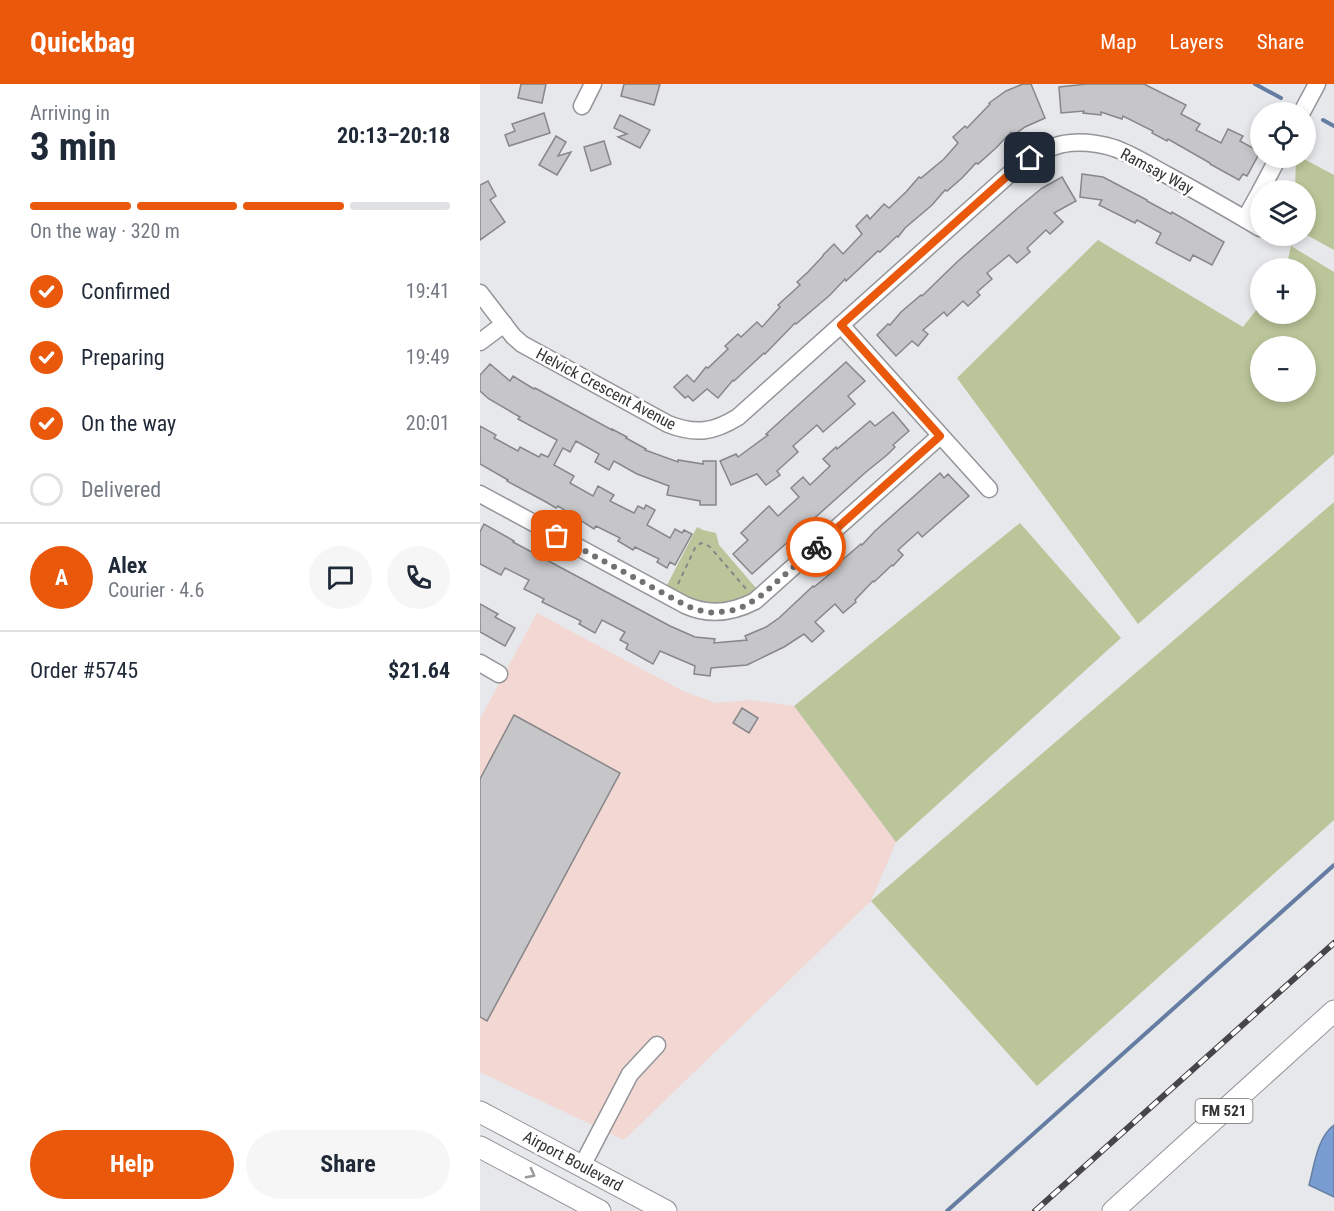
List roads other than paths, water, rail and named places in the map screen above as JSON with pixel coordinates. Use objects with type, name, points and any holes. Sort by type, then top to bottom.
[{"type":"main road","name":"FM 521","points":[[1113,1211],[1334,1011]]},
{"type":"main road","name":"Airport Boulevard","points":[[480,1112],[666,1211]]},
{"type":"main road","name":"Airport Boulevard","points":[[480,1147],[600,1211]]},
{"type":"main road","points":[[568,1194],[582,1166]]},
{"type":"street","points":[[582,106],[593,84]]},
{"type":"street","points":[[1307,102],[1317,84]]},
{"type":"street","name":"Ramsay Way","points":[[1046,150],[1063,144],[1082,143],[1116,149],[1250,222]]},
{"type":"street","name":"Helvick Crescent Avenue","points":[[480,293],[522,344],[532,350],[668,424],[695,431],[711,430],[738,417],[1014,170],[1046,150]]},
{"type":"street","points":[[480,342],[504,324]]},
{"type":"street","points":[[841,325],[989,489]]},
{"type":"street","points":[[480,494],[685,605],[704,612],[724,612],[755,601],[940,436]]},
{"type":"street","points":[[480,663],[499,674]]},
{"type":"street","points":[[582,1166],[630,1074],[657,1045]]},
{"type":"water","points":[[1334,1125],[1334,1197],[1309,1185],[1320,1145],[1328,1130]]},
{"type":"waterway","points":[[1255,84],[1281,98]]},
{"type":"waterway","points":[[1323,120],[1334,126]]},
{"type":"waterway","points":[[947,1211],[1334,865]]},
{"type":"railway","points":[[1035,1211],[1334,943]]}]
